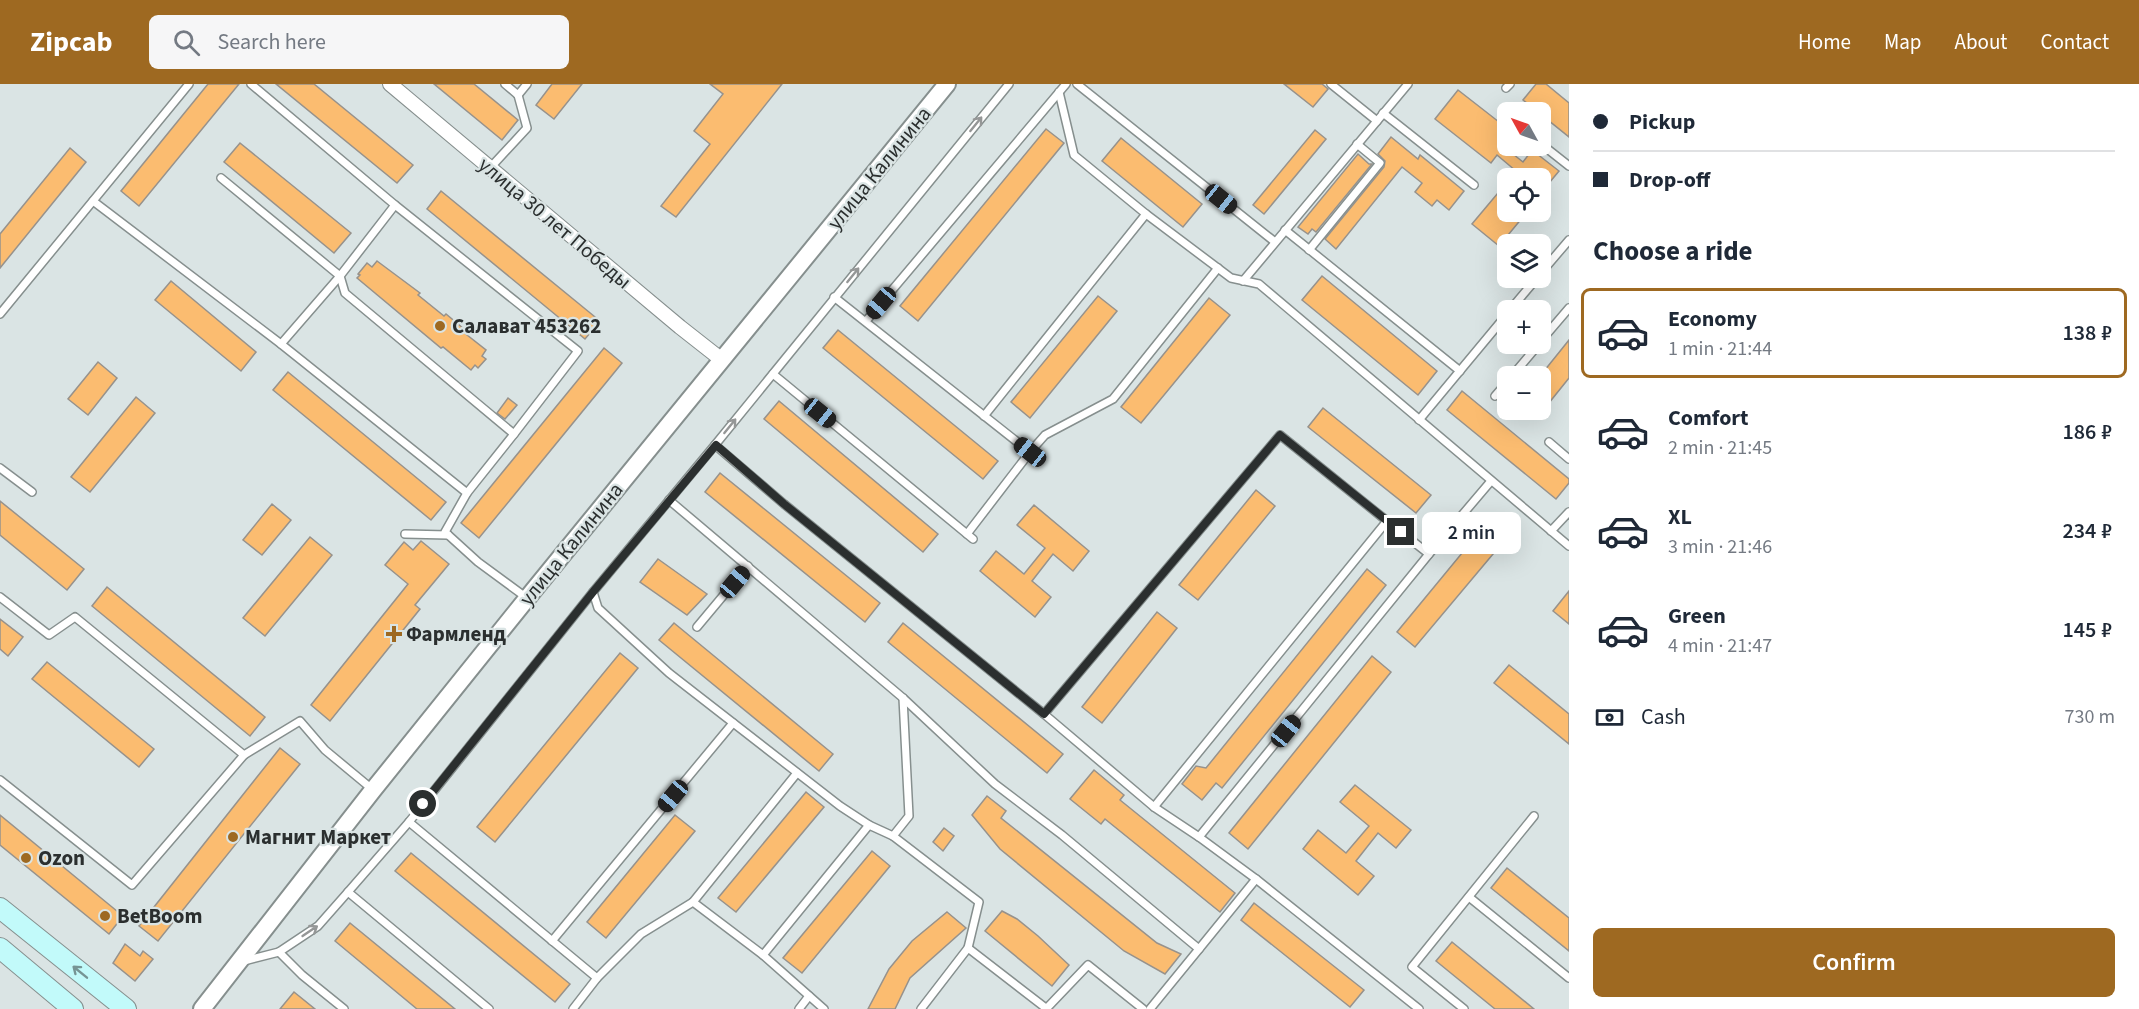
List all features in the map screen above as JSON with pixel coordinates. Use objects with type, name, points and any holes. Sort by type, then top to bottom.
[{"type":"main road","points":[[0,908],[126,1009]]},
{"type":"main road","points":[[0,948],[73,1009]]},
{"type":"street","name":"улица 30 лет Победы","points":[[390,84],[722,360]]},
{"type":"street","name":"улица Калинина","points":[[202,1009],[373,789],[947,84]]},
{"type":"lane","points":[[0,314],[189,84]]},
{"type":"lane","points":[[251,84],[395,205],[578,351],[467,493],[446,532],[478,562],[527,598]]},
{"type":"lane","points":[[490,168],[527,128],[518,95],[505,84]]},
{"type":"lane","points":[[518,95],[527,84]]},
{"type":"lane","points":[[238,963],[279,952],[318,926],[348,892],[409,822],[593,592],[716,445],[1008,84]]},
{"type":"lane","points":[[866,321],[1066,84]]},
{"type":"lane","points":[[1077,84],[1275,242]]},
{"type":"lane","points":[[1331,84],[1377,121]]},
{"type":"lane","points":[[1243,281],[1408,84]]},
{"type":"lane","points":[[1059,92],[1074,155],[1146,214],[1231,278],[1259,284],[1569,546]]},
{"type":"lane","points":[[1383,113],[1474,184]]},
{"type":"lane","points":[[1309,250],[1380,163],[1357,144]]},
{"type":"lane","points":[[1551,152],[1569,166]]},
{"type":"lane","points":[[221,178],[340,276],[345,293],[514,434]]},
{"type":"lane","points":[[93,201],[281,344],[467,493]]},
{"type":"lane","points":[[281,344],[340,276],[395,205]]},
{"type":"lane","points":[[984,416],[1146,214]]},
{"type":"lane","points":[[1285,230],[1460,370]]},
{"type":"lane","points":[[1551,261],[1569,240]]},
{"type":"lane","points":[[772,374],[970,537],[1030,452],[1045,435],[1113,399],[1218,268]]},
{"type":"lane","points":[[1519,300],[1529,288]]},
{"type":"lane","points":[[834,297],[1030,452]]},
{"type":"lane","points":[[1551,330],[1569,308]]},
{"type":"lane","points":[[1419,420],[1497,326]]},
{"type":"lane","points":[[1520,366],[1531,354]]},
{"type":"lane","points":[[1044,714],[1280,435],[1429,554]]},
{"type":"lane","points":[[1549,442],[1569,459]]},
{"type":"lane","points":[[716,445],[784,504],[1044,714],[1154,807],[1200,837],[1256,879],[1419,1009]]},
{"type":"lane","points":[[0,468],[32,492]]},
{"type":"lane","points":[[1200,837],[1429,554],[1491,481]]},
{"type":"lane","points":[[669,500],[903,698],[995,784],[1062,835],[1199,949]]},
{"type":"lane","points":[[1551,531],[1569,512]]},
{"type":"lane","points":[[1154,807],[1387,521]]},
{"type":"lane","points":[[405,534],[448,535]]},
{"type":"lane","points":[[697,627],[748,566]]},
{"type":"lane","points":[[593,592],[598,608],[669,673],[840,806],[869,825],[893,836],[980,903],[968,948],[921,1009]]},
{"type":"lane","points":[[0,597],[49,635],[75,617],[244,755]]},
{"type":"lane","points":[[893,836],[909,816],[903,698]]},
{"type":"lane","points":[[0,780],[132,885],[244,755],[300,721],[325,750],[373,789]]},
{"type":"lane","points":[[552,941],[733,723]]},
{"type":"lane","points":[[573,1009],[597,978],[641,934],[693,902],[797,773]]},
{"type":"lane","points":[[1464,1009],[1412,967],[1534,816]]},
{"type":"lane","points":[[409,822],[597,978]]},
{"type":"lane","points":[[763,955],[869,825]]},
{"type":"lane","points":[[1150,1009],[1256,879]]},
{"type":"lane","points":[[348,892],[489,1009]]},
{"type":"lane","points":[[1469,897],[1569,978]]},
{"type":"lane","points":[[693,902],[763,955],[824,1009]]},
{"type":"lane","points":[[968,948],[1047,1009],[1088,965],[1143,1009]]},
{"type":"lane","points":[[279,952],[302,975],[344,1009]]},
{"type":"lane","points":[[799,1009],[809,996]]},
{"type":"building","points":[[208,84],[239,84],[139,206],[121,191]]},
{"type":"building","points":[[276,84],[314,84],[413,165],[397,183]]},
{"type":"building","points":[[434,84],[474,84],[518,120],[502,140]]},
{"type":"building","points":[[552,84],[582,84],[554,119],[536,105]]},
{"type":"building","points":[[710,84],[782,84],[676,217],[661,206],[710,144],[694,131],[723,94]]},
{"type":"building","points":[[1284,84],[1322,84],[1328,89],[1313,107]]},
{"type":"building","points":[[1536,84],[1546,84],[1569,103],[1569,137],[1551,123],[1551,102],[1525,102],[1523,100]]},
{"type":"building","points":[[1458,90],[1497,120],[1497,155],[1491,163],[1435,119]]},
{"type":"building","points":[[1046,129],[1064,143],[918,321],[900,306]]},
{"type":"building","points":[[1315,130],[1326,139],[1264,214],[1253,205]]},
{"type":"building","points":[[1391,137],[1418,159],[1420,155],[1464,191],[1449,210],[1437,200],[1432,206],[1415,192],[1422,183],[1402,167],[1336,249],[1325,239],[1384,167],[1385,161],[1378,154]]},
{"type":"building","points":[[1121,138],[1202,204],[1183,227],[1102,161]]},
{"type":"building","points":[[240,143],[351,233],[334,253],[224,162]]},
{"type":"building","points":[[70,148],[86,162],[0,268],[0,234]]},
{"type":"building","points":[[1358,154],[1372,164],[1316,232],[1312,229],[1308,234],[1298,227]]},
{"type":"building","points":[[1498,156],[1516,156],[1523,162],[1528,156],[1540,156],[1559,171],[1551,181],[1551,168],[1512,168]]},
{"type":"building","points":[[441,191],[600,321],[585,339],[427,209]]},
{"type":"building","points":[[1497,194],[1497,222],[1519,222],[1509,234],[1497,234],[1497,244],[1472,224]]},
{"type":"building","points":[[377,261],[420,293],[418,295],[444,316],[446,314],[464,329],[462,331],[486,350],[482,356],[486,359],[478,368],[475,365],[471,370],[443,347],[441,348],[357,278],[367,263],[372,267]]},
{"type":"building","points":[[1322,276],[1437,371],[1418,395],[1302,300]]},
{"type":"building","points":[[171,281],[256,352],[241,371],[155,300]]},
{"type":"building","points":[[1098,296],[1117,311],[1030,418],[1011,402]]},
{"type":"building","points":[[1209,298],[1230,315],[1141,423],[1121,407]]},
{"type":"building","points":[[838,330],[998,461],[983,479],[823,348]]},
{"type":"building","points":[[1569,340],[1569,378],[1551,400],[1551,366],[1548,366]]},
{"type":"building","points":[[604,348],[622,363],[479,538],[461,523]]},
{"type":"building","points":[[98,362],[117,378],[88,415],[68,399]]},
{"type":"building","points":[[288,372],[446,502],[431,520],[273,390]]},
{"type":"building","points":[[1462,391],[1569,479],[1569,483],[1556,499],[1447,410]]},
{"type":"building","points":[[136,397],[155,413],[90,492],[71,477]]},
{"type":"building","points":[[508,398],[517,405],[505,419],[497,413]]},
{"type":"building","points":[[779,401],[938,534],[923,552],[764,419]]},
{"type":"building","points":[[1323,408],[1431,495],[1416,513],[1308,427]]},
{"type":"building","points":[[720,473],[880,603],[865,622],[705,492]]},
{"type":"building","points":[[1256,490],[1275,506],[1198,600],[1179,585]]},
{"type":"building","points":[[0,501],[84,569],[67,590],[0,535]]},
{"type":"building","points":[[272,504],[291,520],[262,555],[243,540]]},
{"type":"building","points":[[1034,505],[1089,551],[1073,571],[1053,554],[1032,581],[1051,597],[1035,617],[980,571],[996,551],[1024,574],[1045,548],[1017,525]]},
{"type":"building","points":[[1495,513],[1514,529],[1415,647],[1397,632]]},
{"type":"building","points":[[310,537],[332,555],[265,636],[243,618]]},
{"type":"building","points":[[421,541],[449,564],[415,605],[420,609],[330,721],[311,705],[408,584],[385,565],[404,542],[413,550]]},
{"type":"building","points":[[658,559],[707,594],[687,615],[640,582]]},
{"type":"building","points":[[1367,569],[1386,585],[1222,788],[1216,783],[1202,800],[1182,784],[1196,766],[1206,768]]},
{"type":"building","points":[[107,587],[265,717],[250,736],[92,606]]},
{"type":"building","points":[[1569,591],[1569,624],[1553,611]]},
{"type":"building","points":[[1157,612],[1177,628],[1102,723],[1082,707]]},
{"type":"building","points":[[0,619],[23,637],[8,656],[0,649]]},
{"type":"building","points":[[674,623],[833,754],[819,771],[659,640]]},
{"type":"building","points":[[903,623],[1063,754],[1047,773],[888,642]]},
{"type":"building","points":[[620,653],[638,668],[495,842],[477,827]]},
{"type":"building","points":[[1372,656],[1391,672],[1248,849],[1229,833]]},
{"type":"building","points":[[47,662],[154,749],[139,767],[32,679]]},
{"type":"building","points":[[1509,665],[1569,714],[1569,744],[1494,683]]},
{"type":"building","points":[[280,748],[300,764],[158,941],[139,926]]},
{"type":"building","points":[[1094,770],[1124,795],[1120,800],[1235,893],[1220,912],[1105,819],[1101,824],[1070,799]]},
{"type":"building","points":[[1355,785],[1411,830],[1396,848],[1378,833],[1356,861],[1374,876],[1358,895],[1303,849],[1318,830],[1346,853],[1369,826],[1340,802]]},
{"type":"building","points":[[806,792],[824,807],[736,912],[718,898]]},
{"type":"building","points":[[987,796],[1006,811],[1001,818],[1157,943],[1181,954],[1165,974],[1124,951],[1000,849],[972,815]]},
{"type":"building","points":[[0,815],[123,916],[109,934],[0,845]]},
{"type":"building","points":[[675,815],[695,831],[606,938],[587,922]]},
{"type":"building","points":[[944,828],[954,836],[943,851],[933,842]]},
{"type":"building","points":[[872,851],[890,866],[802,973],[783,958]]},
{"type":"building","points":[[411,853],[570,984],[555,1002],[395,871]]},
{"type":"building","points":[[1507,868],[1569,918],[1569,951],[1491,888]]},
{"type":"building","points":[[1254,903],[1364,990],[1350,1007],[1241,920]]},
{"type":"building","points":[[1002,911],[1017,919],[1069,965],[1052,986],[985,931]]},
{"type":"building","points":[[947,912],[966,928],[910,978],[895,1009],[868,1009],[889,969],[912,941]]},
{"type":"building","points":[[350,923],[455,1009],[417,1009],[335,941]]},
{"type":"building","points":[[1452,942],[1534,1009],[1495,1009],[1436,961]]},
{"type":"building","points":[[125,944],[140,956],[143,951],[153,959],[135,981],[113,963]]},
{"type":"building","points":[[294,992],[315,1009],[280,1009]]},
{"type":"place","name":"Салават 453262","points":[[440,326]]},
{"type":"place","name":"Фармленд","points":[[394,634]]},
{"type":"place","name":"Магнит Маркет","points":[[233,837]]},
{"type":"place","name":"Ozon","points":[[26,858]]},
{"type":"place","name":"BetBoom","points":[[105,916]]},
{"type":"route","points":[[423,804],[593,592],[716,445],[784,504],[1044,714],[1280,435],[1401,532]]}]
